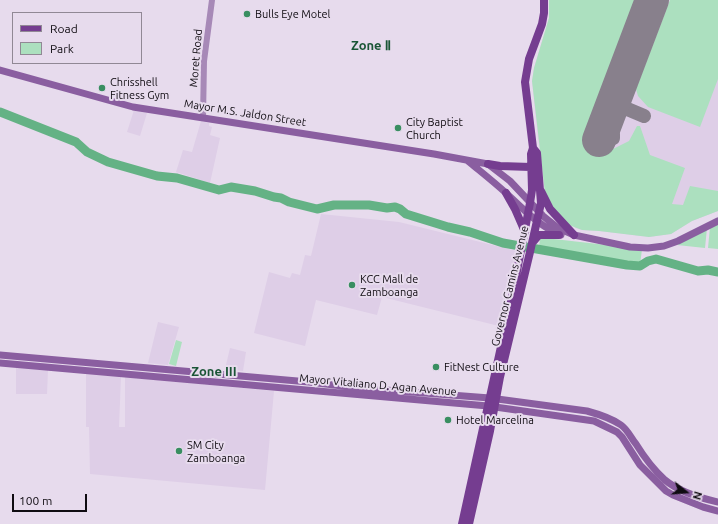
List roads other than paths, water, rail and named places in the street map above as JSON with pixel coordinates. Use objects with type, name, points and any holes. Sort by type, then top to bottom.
[{"type":"main road","name":"Governor Camins Avenue","points":[[469,524],[522,251],[532,190],[531,154],[533,148],[525,82],[529,59],[542,24],[544,0]]},
{"type":"main road","name":"Mayor M.S. Jaldon Street","points":[[0,70],[133,106],[466,159],[488,164],[510,181],[530,203],[538,216],[559,235],[574,235]]},
{"type":"main road","name":"Governor Camins Avenue","points":[[462,524],[533,242],[541,203],[537,153],[533,148]]},
{"type":"main road","name":"Mayor M.S. Jaldon Street","points":[[466,159],[528,213],[538,216],[558,228],[574,235],[630,247],[648,248],[664,246],[678,241],[718,220]]},
{"type":"main road","points":[[488,164],[531,167]]},
{"type":"main road","points":[[540,188],[550,210],[574,235]]},
{"type":"main road","points":[[506,193],[515,209],[524,236]]},
{"type":"main road","points":[[533,242],[539,235],[559,235]]},
{"type":"main road","name":"Mayor Vitaliano D. Agan Avenue","points":[[0,355],[309,382],[587,411],[622,425],[647,460],[662,477],[675,487],[718,502]]},
{"type":"main road","name":"Mayor Vitaliano D. Agan Avenue","points":[[0,362],[308,390],[492,402],[594,421],[611,428],[622,436],[640,465],[666,491],[692,503],[718,511]]},
{"type":"main road","points":[[132,375],[133,366]]},
{"type":"main road","points":[[308,390],[309,382]]},
{"type":"main road","points":[[673,495],[675,487]]},
{"type":"main road","points":[[692,503],[695,495]]},
{"type":"street","name":"Moret Road","points":[[203,118],[204,61],[212,0]]},
{"type":"waterway","points":[[0,112],[76,142],[87,152],[108,162],[157,176],[177,178],[219,190],[231,187],[255,191],[317,209],[334,205],[369,205],[387,208],[395,207],[406,214],[503,243],[627,265],[640,266],[648,261],[656,259],[698,271],[708,270],[718,272]]},
{"type":"place","name":"Bulls Eye Motel","points":[[247,14]]},
{"type":"place","name":"Chrisshell Fitness Gym","points":[[102,88]]},
{"type":"place","name":"City Baptist Church","points":[[398,128]]},
{"type":"place","name":"KCC Mall de Zamboanga","points":[[352,285]]},
{"type":"place","name":"FitNest Culture","points":[[436,367]]},
{"type":"place","name":"Hotel Marcelina","points":[[448,420]]},
{"type":"place","name":"SM City Zamboanga","points":[[179,451]]},
{"type":"district","name":"Zone Ⅱ","points":[[371,46]]},
{"type":"district","name":"Zone III","points":[[214,372]]}]
